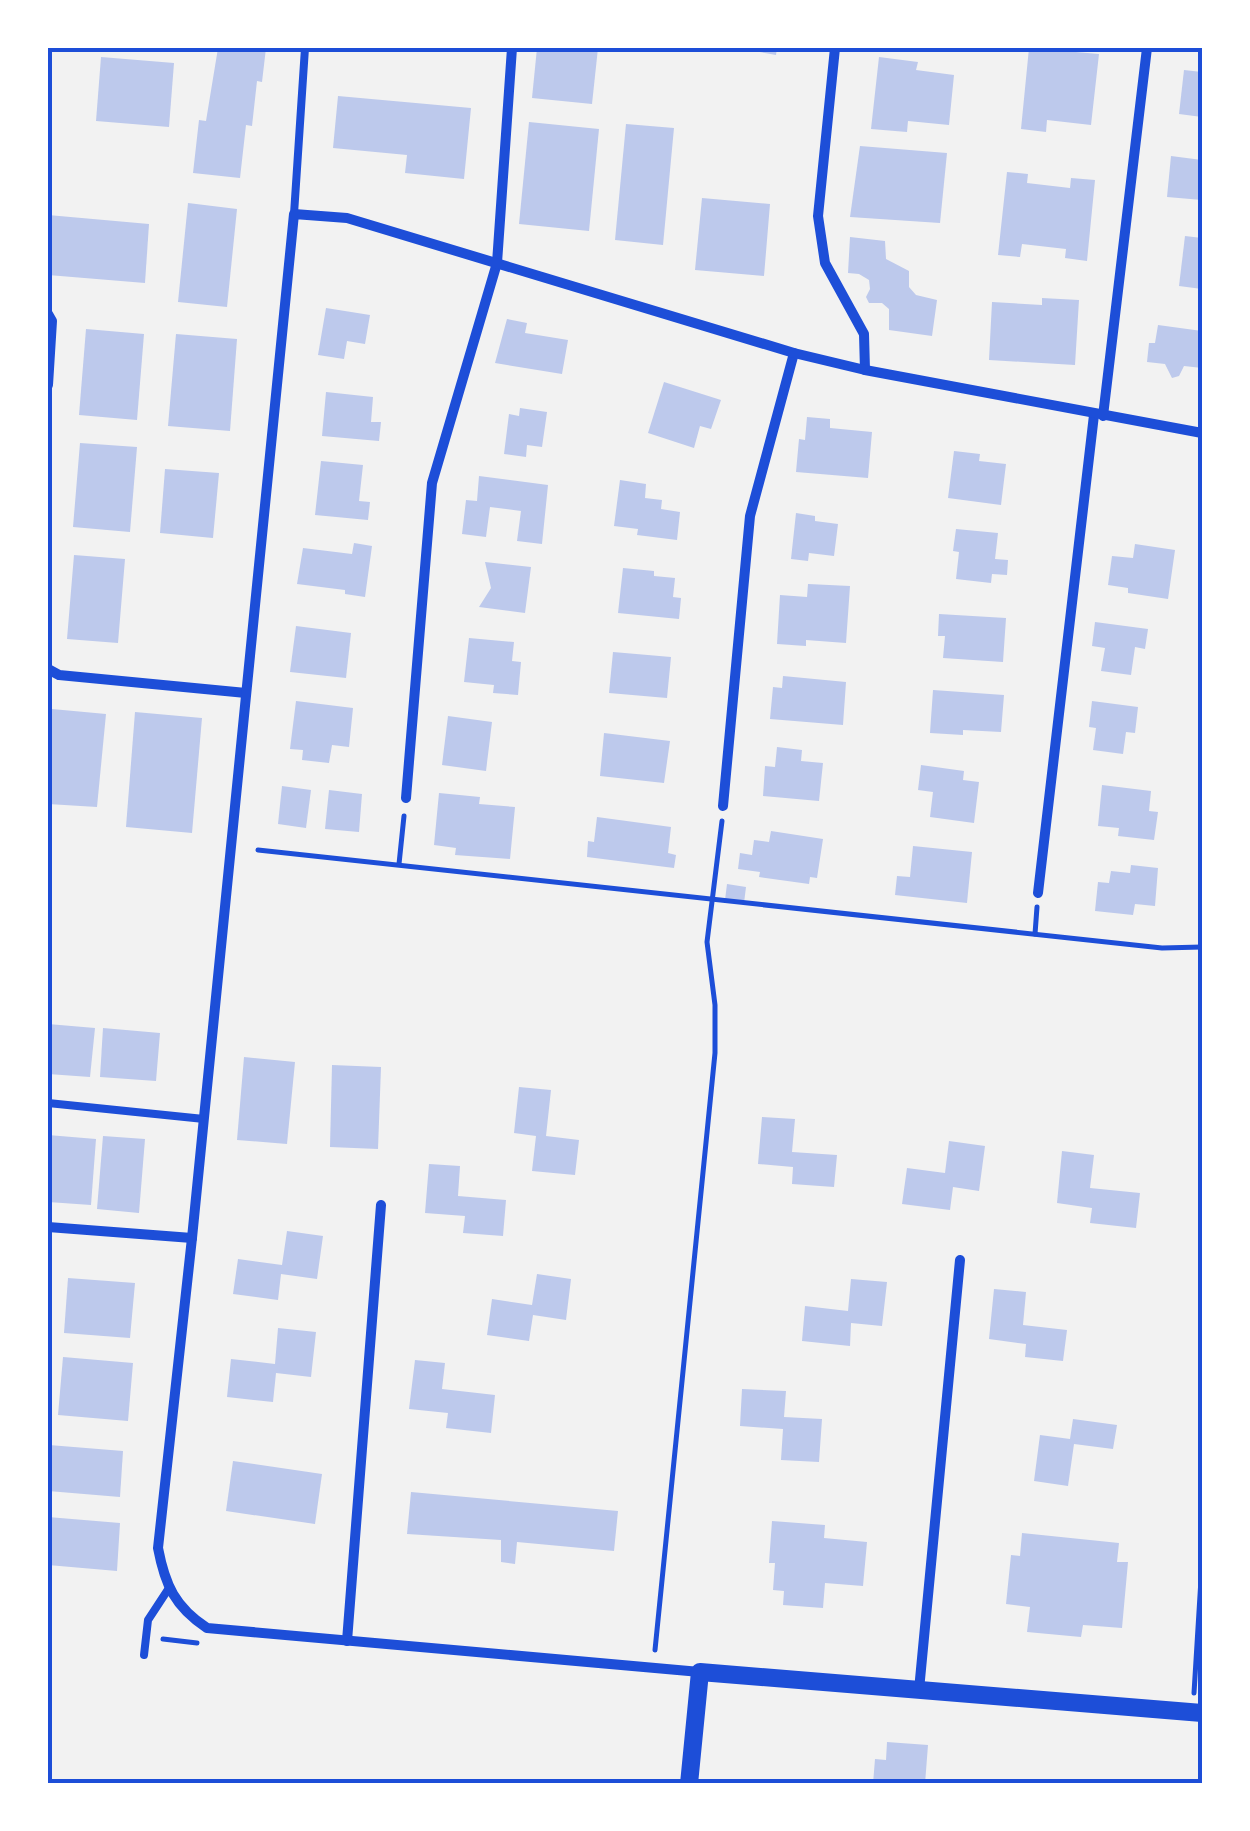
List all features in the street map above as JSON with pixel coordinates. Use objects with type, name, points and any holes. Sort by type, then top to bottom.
[{"type":"street","points":[[406,798],[432,483],[497,262],[512,48]]},
{"type":"street","points":[[835,48],[818,216],[825,264],[864,334],[865,370]]},
{"type":"street","points":[[1038,893],[1147,48]]},
{"type":"street","points":[[1198,1704],[919,1690],[207,1628],[190,1616],[164,1580],[158,1548],[294,214],[347,218],[794,354],[1202,433]]},
{"type":"street","points":[[48,314],[52,321],[48,385]]},
{"type":"street","points":[[723,806],[750,516],[794,354]]},
{"type":"street","points":[[48,670],[58,675],[246,693]]},
{"type":"street","points":[[347,1641],[381,1205]]},
{"type":"street","points":[[48,1226],[192,1238]]},
{"type":"street","points":[[919,1690],[960,1260]]},
{"type":"street","points":[[689,1784],[700,1672]]},
{"type":"lane","points":[[294,214],[304,48]]},
{"type":"lane","points":[[48,1104],[204,1120]]},
{"type":"lane","points":[[144,1655],[148,1620],[169,1588]]},
{"type":"path","points":[[398,865],[406,798]]},
{"type":"path","points":[[652,1669],[715,1053],[715,1005],[707,942],[723,806]]},
{"type":"path","points":[[258,850],[712,902],[1162,948],[1202,947]]},
{"type":"path","points":[[1198,1704],[1202,1563]]},
{"type":"building","points":[[218,48],[266,48],[262,82],[257,81],[252,126],[246,125],[240,178],[193,173],[199,120],[206,121]]},
{"type":"building","points":[[537,48],[598,48],[592,104],[532,98]]},
{"type":"building","points":[[737,48],[777,48],[776,55]]},
{"type":"building","points":[[1029,48],[1099,54],[1091,125],[1047,120],[1046,132],[1021,129]]},
{"type":"building","points":[[101,57],[174,63],[169,127],[96,121]]},
{"type":"building","points":[[879,57],[918,62],[916,70],[954,75],[949,125],[908,121],[907,132],[871,129]]},
{"type":"building","points":[[1184,70],[1202,72],[1202,117],[1179,114]]},
{"type":"building","points":[[338,96],[471,108],[464,179],[405,173],[407,155],[333,148]]},
{"type":"building","points":[[529,122],[599,129],[589,231],[519,224]]},
{"type":"building","points":[[626,124],[674,128],[663,245],[615,240]]},
{"type":"building","points":[[860,146],[947,153],[940,223],[850,217]]},
{"type":"building","points":[[1171,156],[1202,160],[1202,200],[1167,197]]},
{"type":"building","points":[[1007,172],[1028,174],[1027,183],[1070,188],[1071,178],[1095,180],[1087,261],[1065,258],[1066,249],[1022,244],[1020,257],[998,255]]},
{"type":"building","points":[[702,198],[770,204],[764,276],[695,270]]},
{"type":"building","points":[[188,203],[237,209],[227,307],[178,302]]},
{"type":"building","points":[[48,215],[149,224],[145,283],[48,275]]},
{"type":"building","points":[[1185,236],[1202,238],[1202,289],[1179,286]]},
{"type":"building","points":[[850,237],[885,241],[886,259],[909,271],[909,287],[916,295],[937,300],[932,336],[889,330],[889,309],[882,303],[869,303],[866,297],[869,280],[848,273]]},
{"type":"building","points":[[1042,298],[1079,300],[1075,365],[989,360],[992,302],[1042,305]]},
{"type":"building","points":[[326,308],[370,315],[365,344],[347,341],[344,359],[318,355]]},
{"type":"building","points":[[507,319],[527,323],[525,333],[568,340],[562,374],[495,363]]},
{"type":"building","points":[[1158,325],[1202,331],[1202,368],[1184,366],[1179,376],[1172,378],[1165,364],[1147,362],[1149,343],[1155,343]]},
{"type":"building","points":[[86,329],[144,334],[137,420],[79,415]]},
{"type":"building","points":[[176,334],[237,339],[230,431],[168,426]]},
{"type":"building","points":[[664,382],[721,400],[711,429],[700,426],[694,448],[648,433]]},
{"type":"building","points":[[326,392],[373,397],[371,422],[381,422],[379,441],[322,436]]},
{"type":"building","points":[[520,408],[547,412],[542,447],[527,445],[526,457],[504,454],[509,414],[519,416]]},
{"type":"building","points":[[807,417],[830,419],[830,428],[872,432],[868,478],[796,472],[799,439],[805,440]]},
{"type":"building","points":[[80,443],[137,447],[130,532],[73,527]]},
{"type":"building","points":[[954,451],[980,454],[979,461],[1006,464],[1001,505],[948,498]]},
{"type":"building","points":[[321,461],[363,465],[359,501],[370,502],[368,520],[315,515]]},
{"type":"building","points":[[165,469],[219,473],[213,538],[160,533]]},
{"type":"building","points":[[479,476],[548,485],[542,544],[517,541],[521,511],[490,507],[486,537],[462,534],[466,500],[477,501]]},
{"type":"building","points":[[620,480],[646,484],[645,498],[662,500],[661,509],[680,512],[677,540],[637,535],[638,529],[614,526]]},
{"type":"building","points":[[796,513],[838,524],[834,556],[809,553],[808,561],[791,559]]},
{"type":"building","points":[[956,529],[998,533],[995,559],[1008,560],[1007,575],[992,574],[991,583],[956,579]]},
{"type":"building","points":[[354,543],[372,546],[365,597],[345,594],[345,590],[297,584],[303,548],[352,554]]},
{"type":"building","points":[[1135,544],[1175,550],[1168,599],[1128,593],[1128,588],[1108,585],[1112,556],[1133,558]]},
{"type":"building","points":[[74,555],[125,559],[118,643],[67,639]]},
{"type":"building","points":[[485,562],[531,567],[525,613],[479,607],[491,588]]},
{"type":"building","points":[[623,568],[675,578],[673,597],[681,598],[679,619],[618,613]]},
{"type":"building","points":[[808,584],[850,586],[846,643],[806,640],[806,646],[777,644],[780,595],[807,597]]},
{"type":"building","points":[[939,614],[1006,618],[1003,662],[943,658],[945,636],[938,636]]},
{"type":"building","points":[[1095,622],[1148,629],[1145,649],[1135,647],[1131,675],[1101,671],[1105,648],[1092,646]]},
{"type":"building","points":[[296,626],[351,633],[346,678],[290,672]]},
{"type":"building","points":[[469,638],[514,642],[512,661],[521,662],[518,695],[493,693],[494,685],[464,682]]},
{"type":"building","points":[[613,652],[671,657],[667,698],[609,693]]},
{"type":"building","points":[[783,676],[846,682],[843,725],[770,719],[773,687],[782,688]]},
{"type":"building","points":[[933,690],[1004,695],[1001,732],[930,733]]},
{"type":"building","points":[[296,701],[353,708],[349,747],[332,745],[329,763],[302,760],[303,750],[290,749]]},
{"type":"building","points":[[1092,701],[1138,707],[1135,733],[1126,732],[1123,754],[1093,750],[1096,728],[1089,727]]},
{"type":"building","points":[[52,709],[106,714],[97,807],[48,804]]},
{"type":"building","points":[[135,712],[202,718],[192,833],[126,827]]},
{"type":"building","points":[[448,716],[492,722],[486,771],[442,765]]},
{"type":"building","points":[[604,733],[670,741],[664,783],[600,776]]},
{"type":"building","points":[[777,747],[802,750],[801,761],[823,763],[819,801],[763,796],[765,766],[775,767]]},
{"type":"building","points":[[921,765],[964,771],[963,780],[979,782],[974,823],[930,817],[933,792],[918,790]]},
{"type":"building","points":[[1102,785],[1151,791],[1149,811],[1158,812],[1154,840],[1118,836],[1119,828],[1098,826]]},
{"type":"building","points":[[282,786],[311,790],[306,828],[278,824]]},
{"type":"building","points":[[329,790],[362,794],[359,832],[325,829]]},
{"type":"building","points":[[439,793],[480,797],[479,804],[515,807],[510,859],[455,855],[456,848],[434,845]]},
{"type":"building","points":[[597,817],[671,827],[668,853],[676,855],[674,868],[587,857],[588,841],[594,842]]},
{"type":"building","points":[[771,831],[823,839],[817,878],[810,877],[809,884],[759,877],[760,872],[738,869],[740,853],[752,855],[754,840],[769,842]]},
{"type":"building","points":[[913,846],[972,852],[967,903],[895,895],[897,876],[910,877]]},
{"type":"building","points":[[1131,865],[1158,868],[1155,906],[1135,904],[1133,915],[1095,911],[1098,882],[1109,883],[1111,871],[1130,873]]},
{"type":"building","points":[[727,884],[746,887],[744,903],[725,900]]},
{"type":"building","points":[[48,1024],[95,1028],[90,1077],[48,1074]]},
{"type":"building","points":[[103,1028],[160,1033],[156,1081],[100,1077]]},
{"type":"building","points":[[244,1057],[295,1062],[287,1144],[237,1140]]},
{"type":"building","points":[[332,1065],[381,1067],[378,1149],[330,1147]]},
{"type":"building","points":[[519,1087],[551,1090],[546,1136],[579,1140],[575,1175],[532,1171],[536,1136],[514,1133]]},
{"type":"building","points":[[762,1117],[795,1119],[792,1152],[837,1155],[834,1187],[792,1184],[793,1167],[758,1164]]},
{"type":"building","points":[[48,1135],[96,1139],[91,1205],[48,1202]]},
{"type":"building","points":[[103,1136],[145,1139],[139,1213],[97,1209]]},
{"type":"building","points":[[949,1141],[985,1146],[979,1191],[953,1187],[950,1210],[902,1204],[907,1168],[945,1173]]},
{"type":"building","points":[[1062,1151],[1094,1155],[1090,1188],[1140,1193],[1136,1228],[1090,1223],[1092,1208],[1057,1203]]},
{"type":"building","points":[[429,1164],[460,1166],[458,1196],[506,1200],[503,1236],[463,1233],[465,1216],[425,1213]]},
{"type":"building","points":[[287,1231],[323,1236],[317,1279],[281,1274],[278,1300],[233,1294],[238,1259],[282,1265]]},
{"type":"building","points":[[537,1274],[571,1279],[566,1320],[533,1315],[529,1341],[487,1335],[492,1299],[532,1305]]},
{"type":"building","points":[[68,1278],[135,1283],[130,1338],[64,1333]]},
{"type":"building","points":[[851,1279],[887,1282],[882,1326],[851,1323],[850,1346],[802,1341],[805,1306],[848,1311]]},
{"type":"building","points":[[994,1289],[1026,1292],[1023,1325],[1067,1330],[1063,1361],[1025,1357],[1026,1344],[989,1339]]},
{"type":"building","points":[[278,1328],[316,1332],[311,1377],[276,1373],[273,1402],[227,1397],[231,1359],[275,1364]]},
{"type":"building","points":[[63,1357],[133,1363],[128,1421],[58,1415]]},
{"type":"building","points":[[415,1360],[445,1363],[442,1389],[495,1395],[491,1433],[446,1428],[448,1413],[409,1409]]},
{"type":"building","points":[[742,1389],[786,1391],[784,1417],[822,1419],[819,1462],[781,1460],[783,1429],[740,1426]]},
{"type":"building","points":[[1073,1419],[1117,1425],[1113,1449],[1074,1444],[1068,1486],[1034,1481],[1040,1435],[1070,1439]]},
{"type":"building","points":[[49,1445],[123,1451],[120,1497],[48,1491]]},
{"type":"building","points":[[233,1461],[322,1474],[315,1524],[226,1511]]},
{"type":"building","points":[[411,1492],[618,1511],[614,1551],[517,1542],[515,1564],[501,1562],[501,1540],[407,1534]]},
{"type":"building","points":[[48,1517],[120,1523],[117,1571],[48,1565]]},
{"type":"building","points":[[772,1521],[825,1525],[824,1538],[867,1542],[863,1586],[825,1583],[823,1608],[783,1605],[784,1591],[773,1590],[775,1563],[769,1563]]},
{"type":"building","points":[[1022,1533],[1119,1543],[1117,1562],[1128,1562],[1122,1628],[1083,1625],[1081,1637],[1027,1632],[1030,1607],[1006,1604],[1011,1555],[1020,1556]]},
{"type":"building","points":[[887,1742],[928,1745],[925,1784],[873,1784],[875,1759],[886,1760]]}]
